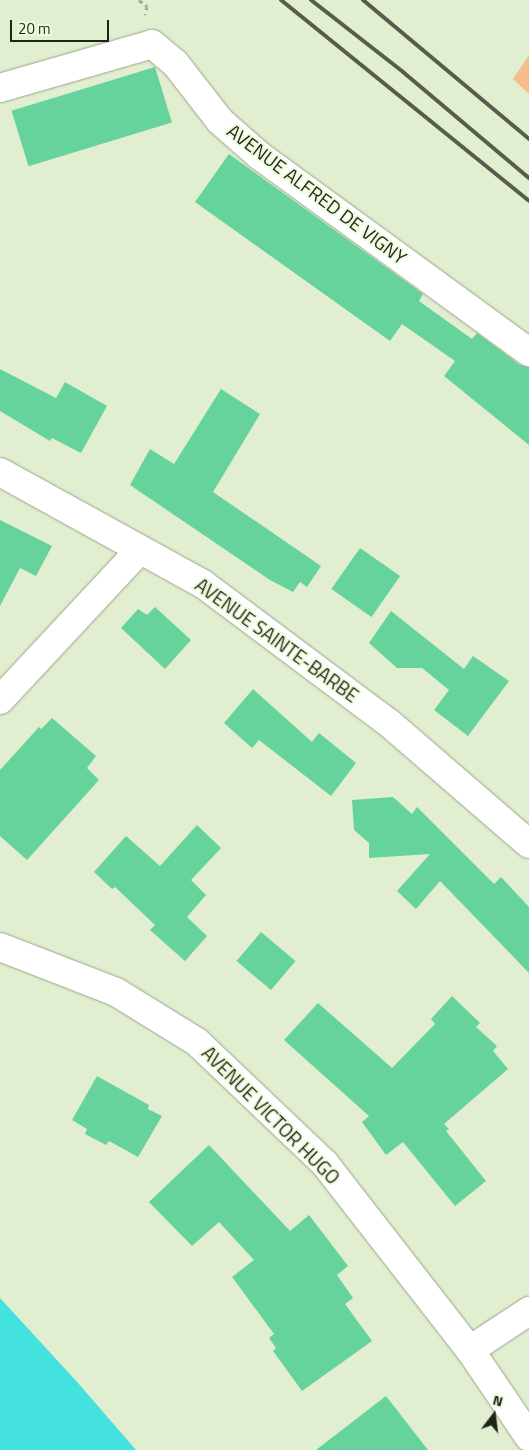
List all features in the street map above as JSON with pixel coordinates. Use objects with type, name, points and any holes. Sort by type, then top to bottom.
[{"type":"street","name":"AVENUE ALFRED DE VIGNY","points":[[0,88],[152,44],[175,63],[220,121],[260,156],[529,352]]},
{"type":"street","name":"AVENUE SAINTE-BARBE","points":[[0,472],[203,584],[389,723],[529,844]]},
{"type":"street","points":[[0,700],[140,550]]},
{"type":"street","name":"AVENUE VICTOR HUGO","points":[[0,947],[116,992],[197,1042],[325,1164],[470,1350],[529,1437]]},
{"type":"street","points":[[470,1350],[529,1311]]},
{"type":"shaded area","points":[[529,55],[529,94],[513,79]]},
{"type":"water","points":[[0,1298],[78,1383],[136,1450],[0,1450]]},
{"type":"building","points":[[155,67],[172,122],[29,166],[12,111]]},
{"type":"building","points":[[229,154],[423,294],[419,301],[472,339],[477,333],[520,365],[529,367],[529,445],[444,376],[455,361],[402,324],[390,341],[195,202]]},
{"type":"building","points":[[0,369],[56,398],[65,382],[107,406],[81,453],[52,438],[50,441],[0,411]]},
{"type":"building","points":[[221,389],[260,414],[213,492],[321,566],[307,587],[300,582],[293,592],[270,580],[130,485],[150,449],[174,464]]},
{"type":"building","points":[[0,520],[52,546],[36,576],[20,568],[0,606]]},
{"type":"building","points":[[360,548],[400,576],[371,617],[331,589]]},
{"type":"building","points":[[155,607],[191,640],[165,669],[121,628],[138,609],[147,615]]},
{"type":"building","points":[[391,611],[464,669],[473,656],[509,681],[468,736],[434,710],[449,690],[422,668],[397,668],[369,643]]},
{"type":"building","points":[[253,689],[312,742],[319,733],[356,763],[331,796],[259,740],[252,748],[224,723]]},
{"type":"building","points":[[52,718],[96,756],[87,768],[99,780],[27,860],[0,836],[0,770],[39,727],[41,729]]},
{"type":"building","points":[[393,797],[412,814],[417,807],[494,884],[501,877],[529,907],[529,973],[440,881],[416,909],[397,891],[430,854],[369,858],[369,843],[354,830],[352,800]]},
{"type":"building","points":[[197,825],[221,848],[191,880],[206,895],[187,917],[207,936],[185,961],[150,930],[155,925],[115,887],[112,889],[94,872],[126,836],[160,866]]},
{"type":"building","points":[[261,932],[295,961],[271,990],[237,961]]},
{"type":"building","points":[[452,996],[480,1023],[476,1027],[497,1046],[493,1051],[508,1069],[444,1124],[449,1129],[446,1131],[486,1181],[455,1206],[403,1142],[386,1155],[362,1122],[369,1116],[284,1040],[318,1003],[392,1068],[435,1024],[431,1019]]},
{"type":"building","points":[[97,1076],[149,1105],[148,1109],[162,1116],[138,1157],[109,1141],[106,1145],[85,1134],[87,1129],[72,1120]]},
{"type":"building","points":[[209,1145],[290,1231],[309,1215],[348,1266],[337,1275],[353,1298],[345,1304],[372,1341],[302,1391],[273,1351],[276,1348],[269,1338],[274,1334],[232,1277],[254,1260],[219,1222],[192,1246],[149,1202]]},
{"type":"building","points":[[386,1396],[428,1450],[316,1450]]},
{"type":"railway","points":[[281,0],[529,201]]},
{"type":"railway","points":[[311,0],[403,72],[529,178]]},
{"type":"railway","points":[[363,0],[529,139]]}]
